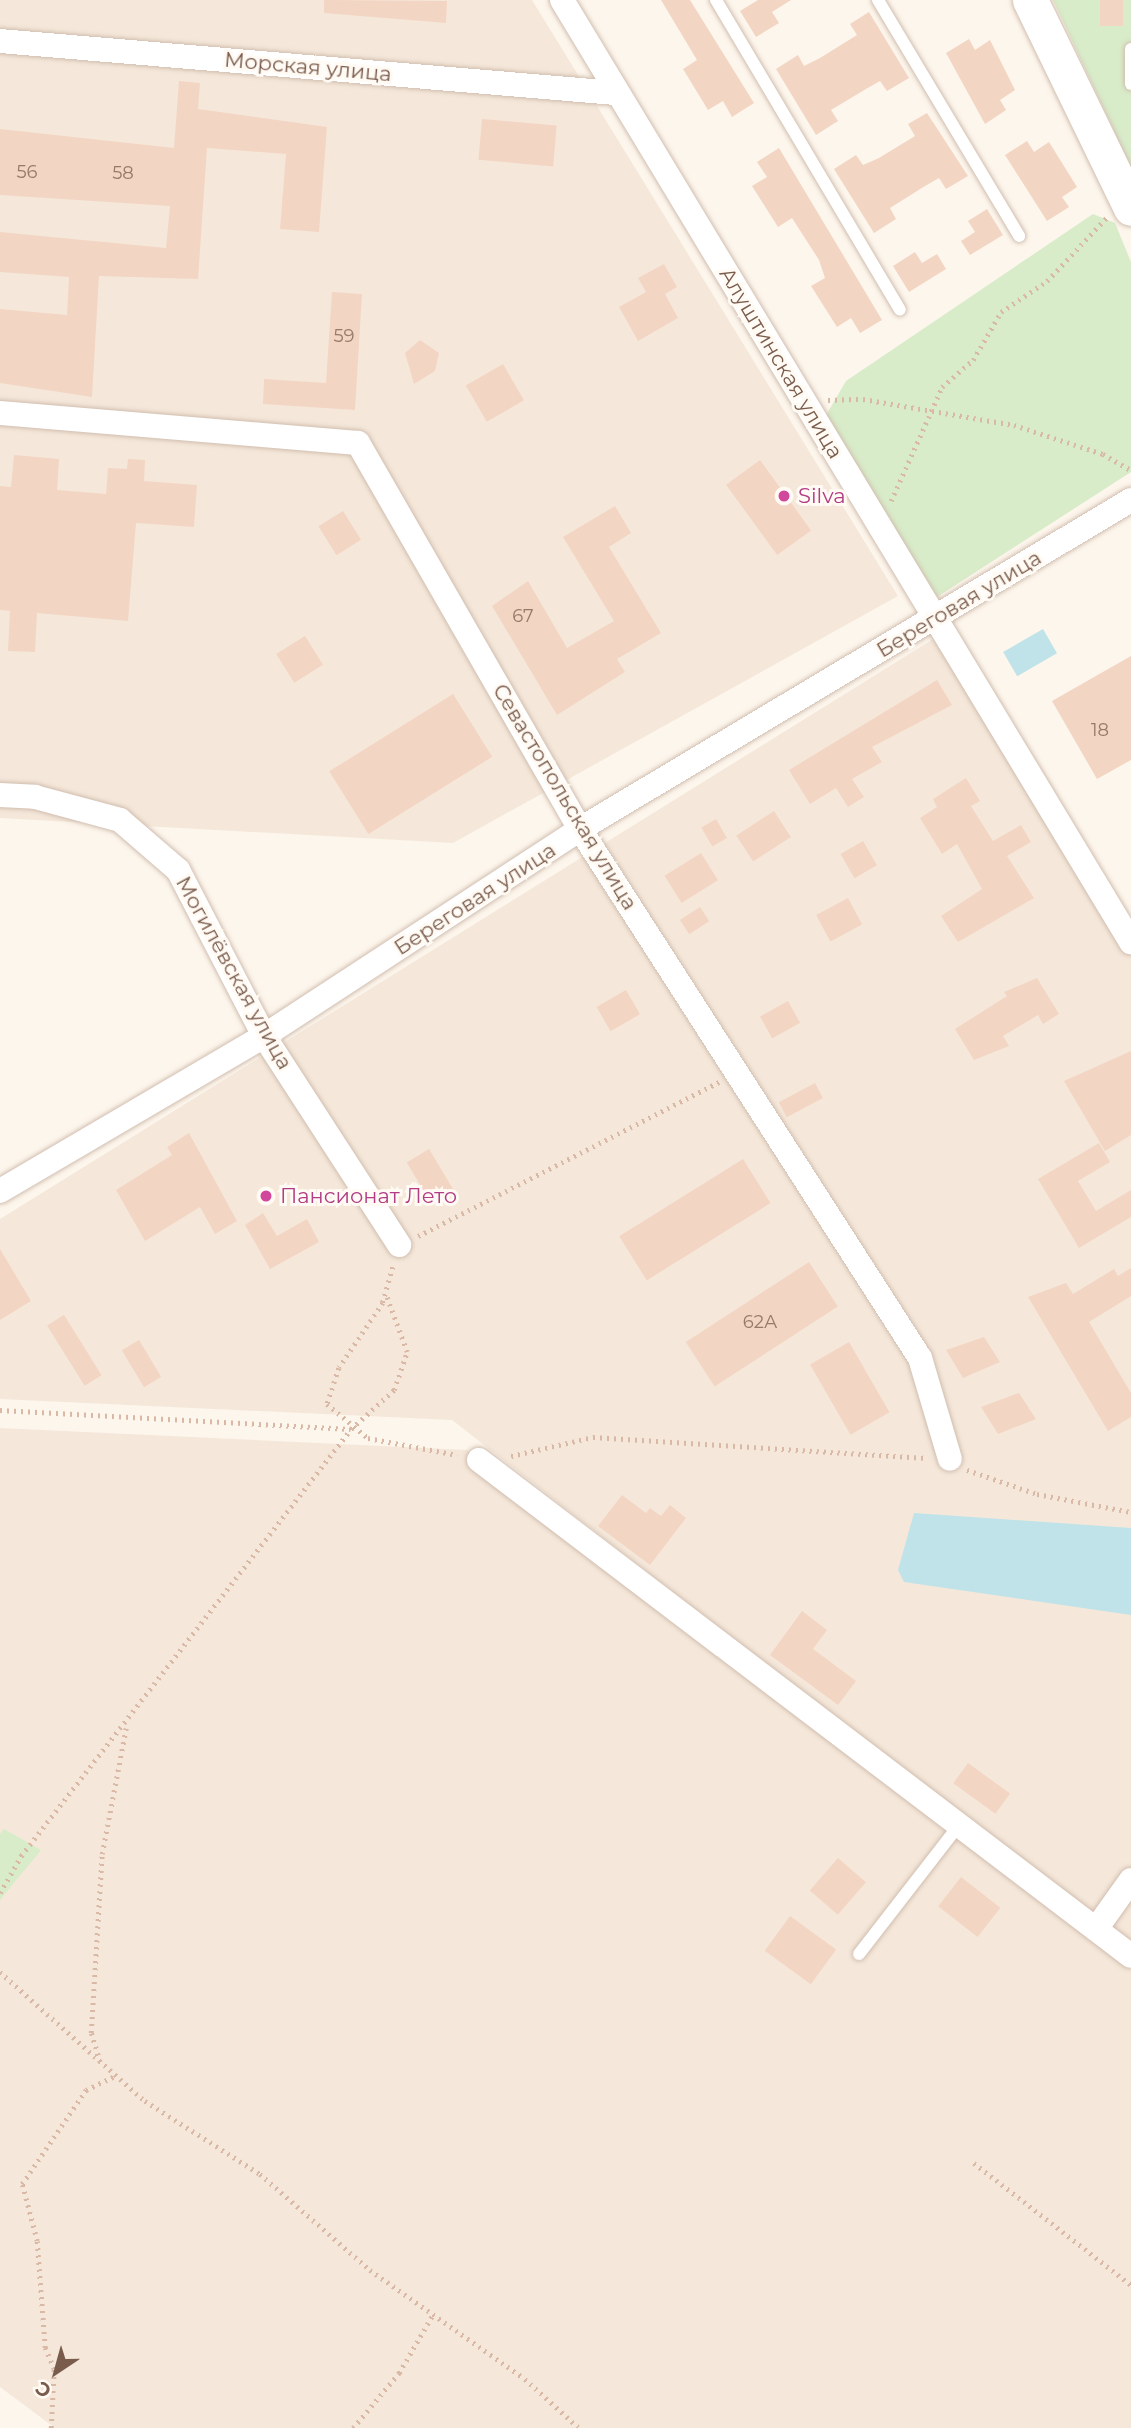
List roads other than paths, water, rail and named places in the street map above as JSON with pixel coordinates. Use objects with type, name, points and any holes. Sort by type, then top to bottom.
[{"type":"main road","points":[[1030,0],[1126,198]]},
{"type":"street","name":"Алуштинская улица","points":[[562,0],[1131,942]]},
{"type":"street","name":"Морская улица","points":[[0,41],[616,93]]},
{"type":"street","name":"Севастопольская улица","points":[[0,413],[358,443],[580,829],[919,1358],[950,1459]]},
{"type":"street","name":"Береговая улица","points":[[0,1191],[264,1036],[580,829],[1131,500]]},
{"type":"street","name":"Могилёвская улица","points":[[0,795],[120,820],[178,870],[264,1036],[399,1245]]},
{"type":"street","points":[[480,1460],[1131,1956]]},
{"type":"street","points":[[1096,1929],[1131,1880]]},
{"type":"lane","points":[[716,0],[900,310]]},
{"type":"lane","points":[[878,0],[1019,236]]},
{"type":"lane","points":[[1131,50],[1131,84]]},
{"type":"lane","points":[[859,1954],[960,1824]]},
{"type":"water","points":[[1043,629],[1057,653],[1017,676],[1003,652]]},
{"type":"water","points":[[914,1513],[1131,1528],[1131,1615],[904,1582],[898,1570]]},
{"type":"place","name":"Silva","points":[[784,496]]},
{"type":"place","name":"Пансионат Лето","points":[[266,1196]]}]
